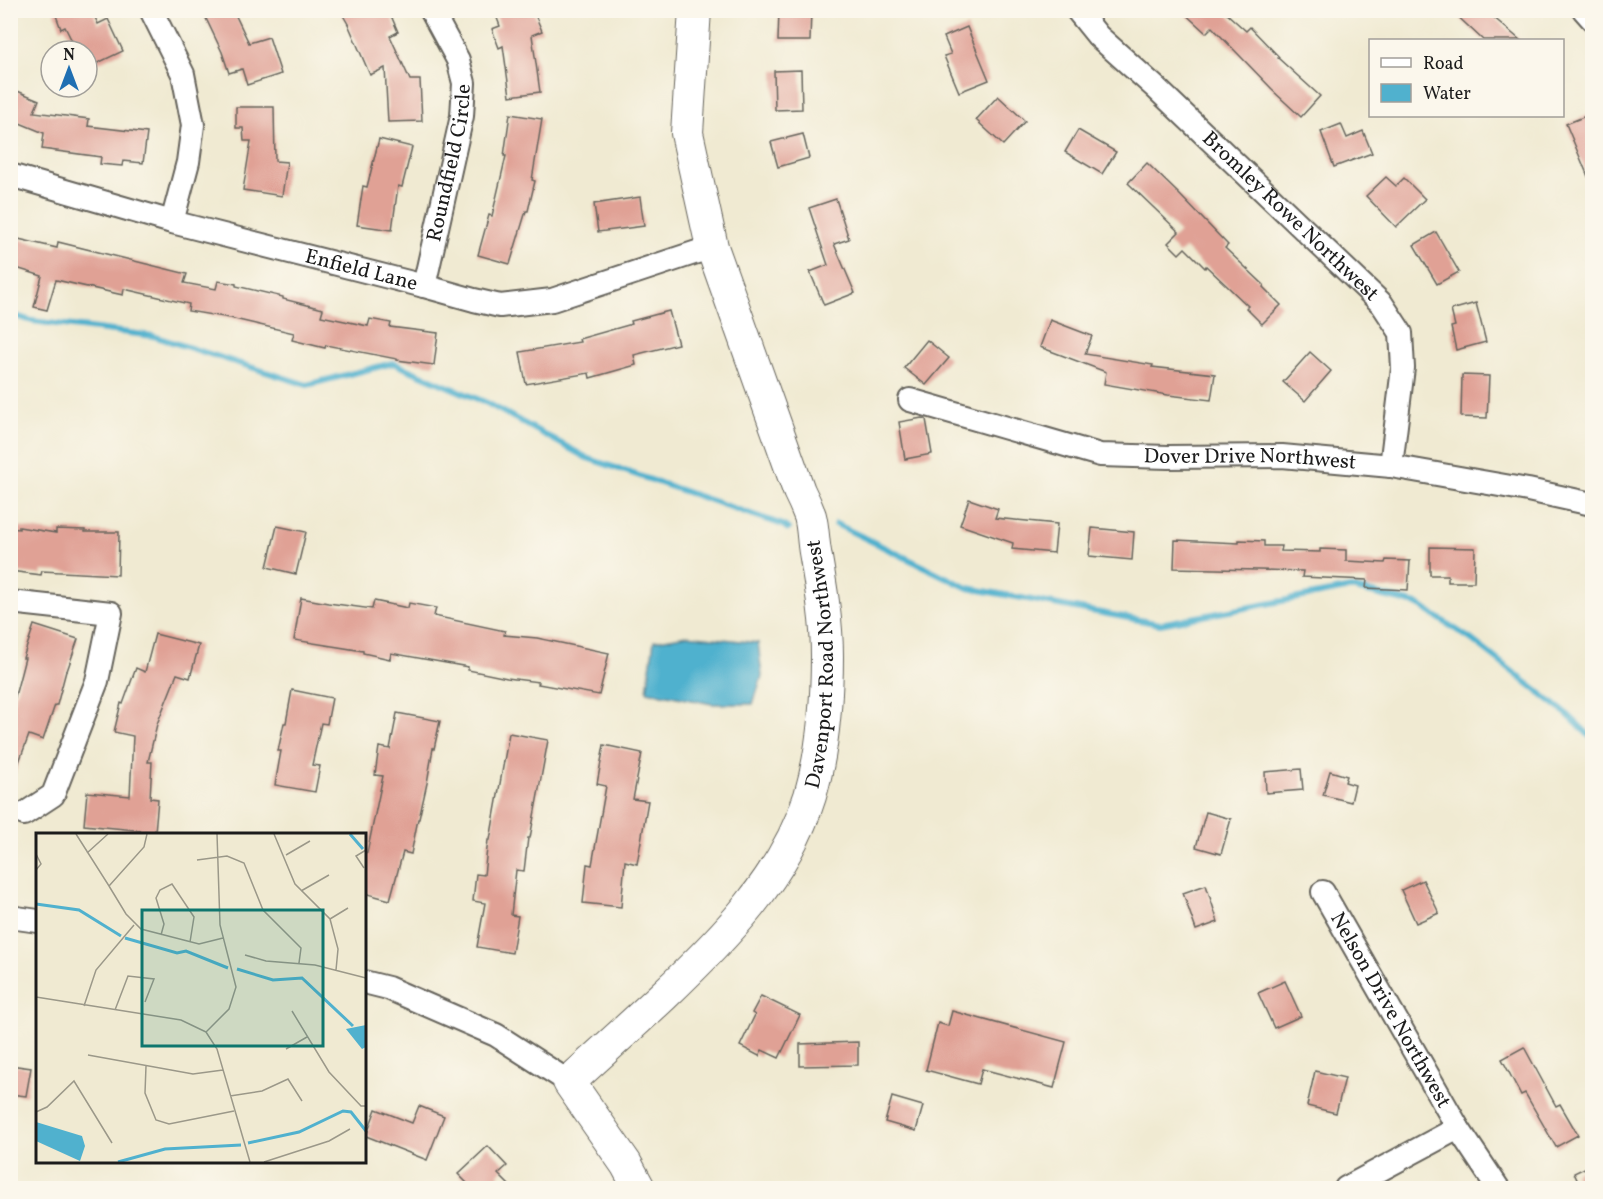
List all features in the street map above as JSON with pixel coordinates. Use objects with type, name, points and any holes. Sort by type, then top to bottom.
[{"type":"street","points":[[152,10],[183,74],[193,125],[188,162],[172,222]]},
{"type":"street","name":"Roundfield Circle","points":[[424,286],[462,116],[464,83],[458,60],[431,10]]},
{"type":"street","name":"Davenport Road Northwest","points":[[569,1082],[710,952],[757,896],[787,849],[810,796],[822,739],[827,681],[827,634],[810,517],[712,247],[687,133],[695,10]]},
{"type":"street","name":"Bromley Rowe Northwest","points":[[1077,10],[1098,36],[1156,88],[1382,304],[1401,333],[1403,368],[1391,466]]},
{"type":"street","points":[[1584,10],[1593,19]]},
{"type":"street","name":"Enfield Lane","points":[[10,175],[172,222],[500,306],[552,300],[712,247]]},
{"type":"street","name":"Dover Drive Northwest","points":[[910,400],[1100,455],[1282,456],[1391,466],[1593,504]]},
{"type":"street","points":[[10,602],[111,613],[97,681],[52,795],[24,814]]},
{"type":"street","name":"Nelson Drive Northwest","points":[[1323,892],[1458,1128],[1498,1188]]},
{"type":"street","points":[[10,917],[36,921]]},
{"type":"street","points":[[366,982],[388,988],[496,1035],[569,1082],[626,1164],[639,1188]]},
{"type":"street","points":[[1346,1188],[1458,1128]]},
{"type":"water","points":[[687,635],[758,643],[762,676],[753,704],[712,704],[647,691],[654,641]]},
{"type":"building","points":[[54,10],[104,10],[94,15],[98,24],[108,19],[123,51],[99,62],[99,39],[71,39],[65,27],[61,29]]},
{"type":"building","points":[[202,10],[233,10],[249,43],[269,37],[281,74],[247,85],[242,69],[229,73],[222,52]]},
{"type":"building","points":[[340,10],[389,11],[398,32],[390,36],[410,80],[420,80],[422,121],[388,122],[385,68],[370,75]]},
{"type":"building","points":[[494,10],[533,10],[542,31],[532,35],[540,92],[510,96],[503,46],[499,48],[492,29],[500,26]]},
{"type":"building","points":[[779,10],[811,10],[810,41],[778,41]]},
{"type":"building","points":[[1181,10],[1227,10],[1225,12],[1246,31],[1250,27],[1278,58],[1320,96],[1301,117],[1212,27],[1206,33]]},
{"type":"building","points":[[1451,10],[1485,10],[1519,39],[1482,39]]},
{"type":"building","points":[[967,27],[989,80],[959,92],[944,56],[951,54],[944,37]]},
{"type":"building","points":[[801,70],[802,109],[775,110],[774,71]]},
{"type":"building","points":[[10,88],[39,100],[34,112],[89,119],[88,126],[147,133],[143,163],[123,161],[122,166],[100,164],[101,157],[42,149],[44,133],[10,119]]},
{"type":"building","points":[[998,96],[1025,121],[1003,145],[976,120]]},
{"type":"building","points":[[236,107],[274,107],[275,161],[287,162],[282,196],[243,190],[251,141],[244,141],[243,128],[236,128]]},
{"type":"building","points":[[1593,113],[1593,186],[1592,186],[1566,124]]},
{"type":"building","points":[[510,114],[542,119],[532,180],[535,181],[528,211],[526,211],[510,264],[478,255],[489,215],[492,216],[506,156],[504,156]]},
{"type":"building","points":[[1341,124],[1347,138],[1363,131],[1372,153],[1334,167],[1321,132]]},
{"type":"building","points":[[1078,130],[1116,152],[1102,174],[1065,152]]},
{"type":"building","points":[[803,134],[809,158],[778,167],[771,142]]},
{"type":"building","points":[[379,139],[412,147],[402,187],[398,186],[392,230],[357,225],[363,186],[367,187]]},
{"type":"building","points":[[1147,163],[1228,245],[1225,248],[1264,285],[1263,287],[1281,305],[1262,324],[1246,308],[1248,306],[1206,266],[1205,268],[1185,248],[1179,254],[1168,243],[1179,232],[1128,183]]},
{"type":"building","points":[[1386,177],[1396,186],[1404,178],[1425,199],[1396,227],[1366,196]]},
{"type":"building","points":[[640,197],[644,226],[598,232],[594,204]]},
{"type":"building","points":[[836,199],[849,239],[834,244],[855,293],[824,305],[810,272],[828,265],[809,208]]},
{"type":"building","points":[[1436,232],[1459,272],[1437,284],[1414,245]]},
{"type":"building","points":[[10,237],[57,248],[58,242],[187,274],[184,283],[216,289],[218,281],[236,284],[236,286],[323,309],[321,316],[368,326],[370,319],[391,323],[390,327],[438,333],[434,365],[397,360],[326,345],[325,348],[292,340],[294,333],[188,311],[189,304],[124,289],[123,295],[56,280],[47,310],[34,307],[42,276],[10,266]]},
{"type":"building","points":[[1476,303],[1486,342],[1456,350],[1451,327],[1455,326],[1451,310]]},
{"type":"building","points":[[669,311],[678,344],[634,355],[636,365],[590,378],[589,373],[526,384],[520,352],[580,342],[579,339]]},
{"type":"building","points":[[1050,320],[1092,336],[1085,354],[1153,365],[1152,367],[1215,374],[1211,400],[1104,384],[1106,372],[1040,347]]},
{"type":"building","points":[[927,340],[949,358],[926,385],[904,368]]},
{"type":"building","points":[[1310,352],[1331,371],[1305,401],[1283,382]]},
{"type":"building","points":[[1462,375],[1489,376],[1487,418],[1461,417]]},
{"type":"building","points":[[926,419],[932,454],[905,459],[899,422]]},
{"type":"building","points":[[969,499],[998,509],[995,518],[1057,524],[1054,553],[1012,549],[1013,543],[960,525]]},
{"type":"building","points":[[277,526],[306,532],[296,574],[267,567]]},
{"type":"building","points":[[19,527],[56,533],[56,529],[119,532],[118,575],[42,571],[41,575],[10,571],[10,528],[19,529]]},
{"type":"building","points":[[1092,528],[1134,532],[1132,560],[1089,556]]},
{"type":"building","points":[[1175,540],[1239,543],[1239,540],[1264,541],[1264,546],[1282,546],[1281,551],[1346,550],[1346,561],[1385,563],[1386,560],[1410,561],[1408,590],[1366,588],[1367,580],[1302,577],[1303,571],[1174,568]]},
{"type":"building","points":[[1430,547],[1475,548],[1474,582],[1448,582],[1448,575],[1430,575]]},
{"type":"building","points":[[301,598],[372,609],[374,601],[408,608],[409,603],[436,608],[434,616],[505,631],[504,635],[537,638],[609,653],[599,695],[391,653],[390,659],[363,653],[363,651],[294,640]]},
{"type":"building","points":[[34,625],[78,639],[43,740],[29,735],[12,781],[10,781],[10,699],[14,700],[25,658],[23,658]]},
{"type":"building","points":[[155,634],[199,645],[190,678],[177,674],[157,724],[148,762],[152,762],[150,798],[158,799],[155,832],[84,825],[87,792],[130,796],[133,736],[114,732],[121,703],[123,704],[136,668],[145,672]]},
{"type":"building","points":[[292,690],[332,698],[327,724],[321,723],[312,765],[320,766],[315,792],[275,785],[281,751],[278,751]]},
{"type":"building","points":[[397,713],[440,721],[411,854],[403,852],[390,900],[366,894],[366,853],[383,776],[375,775],[379,747],[390,749]]},
{"type":"building","points":[[509,733],[548,740],[530,838],[528,838],[524,871],[516,870],[511,915],[518,916],[512,953],[477,947],[485,903],[473,901],[476,874],[484,875],[488,840],[490,840]]},
{"type":"building","points":[[604,745],[642,753],[633,799],[648,801],[637,864],[625,861],[621,907],[583,903],[587,864],[592,865],[606,786],[597,784]]},
{"type":"building","points":[[1301,769],[1303,790],[1266,793],[1265,772]]},
{"type":"building","points":[[1330,771],[1347,776],[1345,782],[1355,785],[1351,802],[1323,795]]},
{"type":"building","points":[[1206,812],[1231,819],[1221,854],[1196,847]]},
{"type":"building","points":[[1423,880],[1439,913],[1416,923],[1401,890]]},
{"type":"building","points":[[1206,885],[1218,922],[1196,930],[1183,893]]},
{"type":"building","points":[[1285,981],[1301,1016],[1274,1028],[1258,993]]},
{"type":"building","points":[[761,996],[800,1015],[779,1058],[762,1050],[759,1056],[740,1046],[755,1015],[752,1013]]},
{"type":"building","points":[[952,1011],[1066,1042],[1054,1088],[982,1069],[978,1084],[926,1070],[938,1023],[948,1026]]},
{"type":"building","points":[[858,1042],[858,1065],[800,1066],[800,1044]]},
{"type":"building","points":[[1524,1047],[1556,1106],[1560,1104],[1578,1135],[1556,1147],[1525,1093],[1521,1095],[1502,1059]]},
{"type":"building","points":[[10,1065],[31,1068],[26,1096],[10,1094]]},
{"type":"building","points":[[1315,1071],[1345,1078],[1336,1113],[1307,1106]]},
{"type":"building","points":[[892,1097],[923,1106],[916,1131],[885,1122]]},
{"type":"building","points":[[419,1106],[444,1116],[427,1160],[366,1136],[376,1109],[412,1123]]},
{"type":"building","points":[[488,1146],[507,1166],[498,1174],[512,1188],[472,1188],[458,1174]]},
{"type":"building","points":[[1593,1164],[1593,1188],[1581,1188],[1574,1173]]},
{"type":"waterway","points":[[10,314],[32,321],[153,336],[307,385],[393,363],[487,403],[587,458],[783,525],[788,529]]},
{"type":"waterway","points":[[836,524],[968,588],[1160,624],[1351,588],[1417,604],[1472,640],[1568,715],[1592,738]]}]
